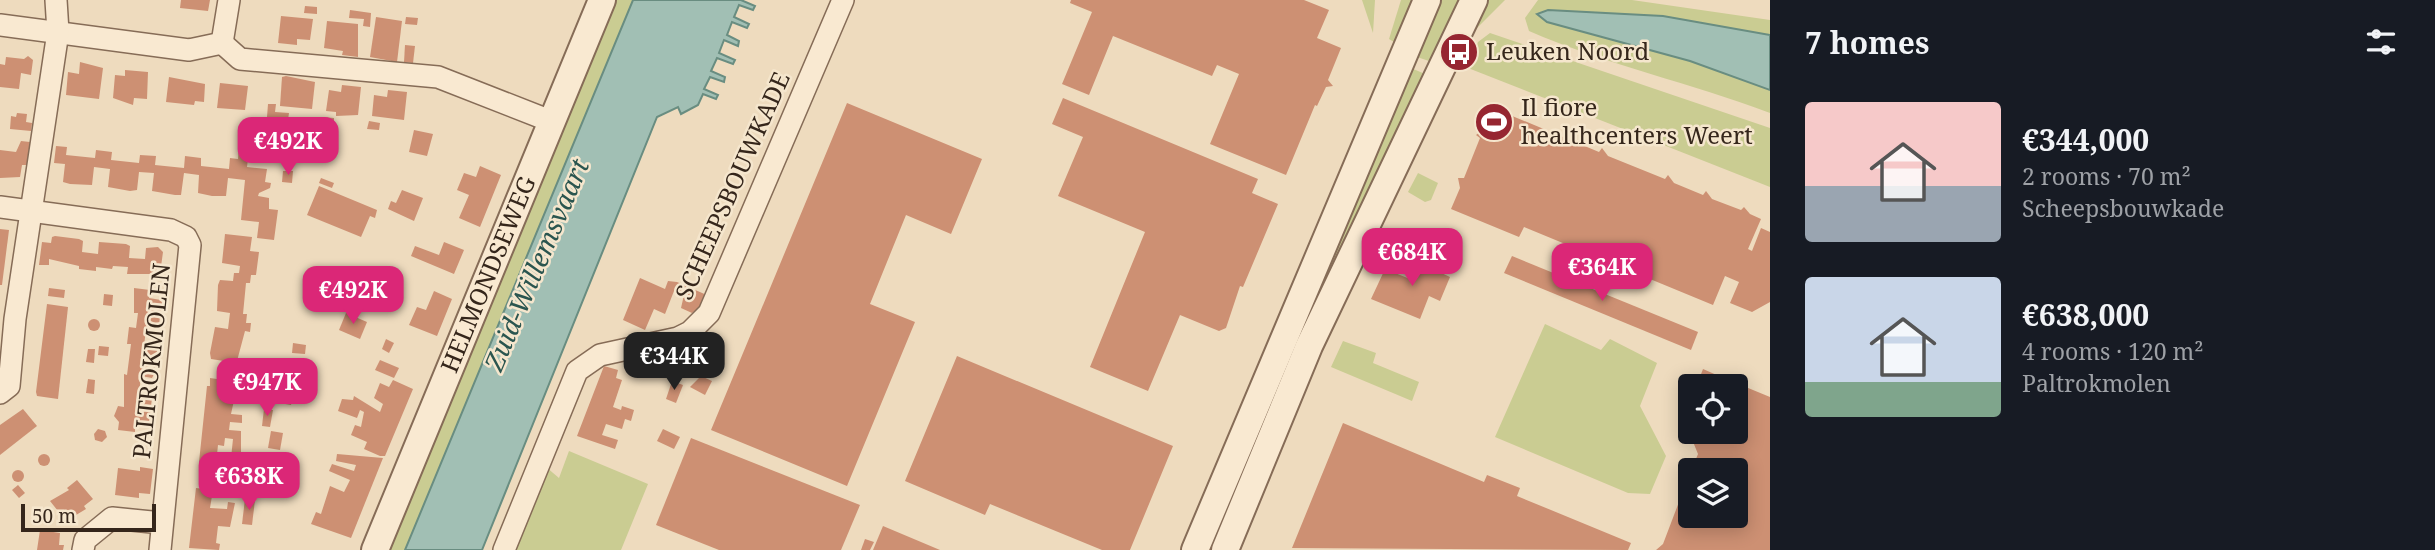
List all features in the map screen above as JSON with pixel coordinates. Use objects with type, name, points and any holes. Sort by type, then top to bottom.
[{"type":"street","points":[[0,393],[9,386],[8,325],[32,211],[58,32],[56,0]]},
{"type":"street","points":[[222,43],[229,0]]},
{"type":"street","name":"HELMONDSEWEG","points":[[375,550],[602,0]]},
{"type":"street","name":"SCHEEPSBOUWKADE","points":[[504,550],[577,370],[600,355],[678,338],[690,332],[709,313],[843,0]]},
{"type":"street","points":[[1195,550],[1427,0]]},
{"type":"street","points":[[1225,550],[1308,348],[1474,0]]},
{"type":"street","points":[[0,25],[189,50],[222,43]]},
{"type":"street","points":[[222,43],[240,59],[438,77],[552,122]]},
{"type":"street","name":"PALTROKMOLEN","points":[[0,207],[171,230],[186,237],[190,245],[160,550]]},
{"type":"street","points":[[83,550],[85,540],[112,518],[162,523]]},
{"type":"green space","points":[[614,0],[633,0],[405,550],[387,550]]},
{"type":"green space","points":[[1362,0],[1375,0],[1373,33]]},
{"type":"green space","points":[[1401,0],[1412,0],[1394,42],[1389,39]]},
{"type":"green space","points":[[1431,0],[1461,0],[1432,62],[1408,54]]},
{"type":"green space","points":[[1482,0],[1505,0],[1474,31],[1471,23]]},
{"type":"green space","points":[[1538,0],[1632,0],[1770,20],[1770,35],[1663,16],[1690,61],[1770,90],[1770,113],[1588,54],[1529,31],[1525,18]]},
{"type":"green space","points":[[1490,33],[1770,128],[1770,187],[1468,68],[1478,42]]},
{"type":"green space","points":[[1404,65],[1425,74],[1302,341],[1291,337]]},
{"type":"green space","points":[[1418,173],[1438,183],[1431,200],[1425,202],[1408,192]]},
{"type":"green space","points":[[1545,324],[1601,350],[1610,339],[1657,363],[1640,406],[1666,456],[1650,494],[1628,493],[1495,437]]},
{"type":"green space","points":[[1343,341],[1376,353],[1373,363],[1419,382],[1412,401],[1331,367]]},
{"type":"green space","points":[[569,451],[648,484],[621,550],[511,550],[546,467],[559,478]]},
{"type":"water","name":"Zuid-Willemsvaart","points":[[633,0],[741,0],[755,6],[753,10],[739,5],[734,17],[749,24],[747,28],[732,22],[727,35],[739,41],[738,46],[724,40],[719,53],[735,60],[733,64],[717,58],[711,71],[725,77],[724,82],[710,77],[704,89],[718,95],[716,99],[703,94],[698,105],[681,114],[678,107],[657,117],[482,550],[405,550]]},
{"type":"water","points":[[1548,10],[1663,16],[1770,35],[1770,90],[1690,61],[1547,22],[1537,14]]},
{"type":"building","points":[[181,0],[210,0],[208,11],[180,8]]},
{"type":"building","points":[[1071,0],[1304,0],[1329,10],[1317,38],[1341,48],[1328,80],[1333,86],[1326,87],[1317,106],[1315,105],[1286,175],[1210,144],[1239,74],[1217,65],[1212,76],[1113,36],[1089,95],[1062,84],[1092,12],[1070,3]]},
{"type":"building","points":[[305,6],[317,7],[317,14],[304,13]]},
{"type":"building","points":[[350,10],[371,13],[370,27],[363,26],[364,19],[349,18]]},
{"type":"building","points":[[281,16],[313,19],[310,40],[297,39],[297,45],[278,43]]},
{"type":"building","points":[[376,17],[402,21],[397,62],[370,57]]},
{"type":"building","points":[[406,17],[418,18],[417,25],[405,24]]},
{"type":"building","points":[[327,21],[358,24],[358,57],[342,55],[343,51],[324,48]]},
{"type":"building","points":[[405,45],[415,46],[413,63],[404,62]]},
{"type":"building","points":[[28,56],[33,60],[31,75],[21,73],[19,89],[0,87],[0,64],[5,65],[6,57],[24,59]]},
{"type":"building","points":[[80,62],[103,68],[99,99],[66,95],[68,72],[79,74]]},
{"type":"building","points":[[125,70],[148,72],[147,99],[134,98],[133,105],[113,98],[115,75],[125,76]]},
{"type":"building","points":[[169,77],[205,84],[204,102],[195,101],[194,105],[166,102]]},
{"type":"building","points":[[282,77],[315,82],[312,109],[280,106]]},
{"type":"building","points":[[220,83],[248,86],[245,110],[217,108]]},
{"type":"building","points":[[342,85],[361,87],[358,115],[336,116],[336,112],[326,111],[329,90],[341,92]]},
{"type":"building","points":[[388,90],[407,92],[404,120],[372,116],[374,95],[387,97]]},
{"type":"building","points":[[1063,98],[1258,179],[1252,193],[1278,204],[1243,287],[1240,286],[1226,328],[1219,331],[1180,315],[1148,391],[1090,367],[1145,232],[1058,196],[1083,137],[1052,124]]},
{"type":"building","points":[[847,103],[982,159],[951,234],[906,215],[870,304],[915,322],[847,486],[711,430]]},
{"type":"building","points":[[268,104],[276,104],[275,112],[289,113],[288,120],[267,117]]},
{"type":"building","points":[[1493,108],[1599,152],[1602,148],[1608,156],[1665,179],[1668,175],[1674,183],[1703,195],[1706,191],[1712,199],[1741,210],[1744,207],[1750,214],[1761,219],[1748,249],[1752,251],[1761,228],[1770,232],[1770,302],[1752,312],[1730,303],[1739,282],[1725,276],[1713,305],[1524,227],[1519,237],[1451,209],[1460,188],[1458,178],[1464,178],[1480,138],[1476,135],[1484,129]]},
{"type":"building","points":[[17,113],[27,114],[26,122],[32,123],[31,131],[10,129],[11,116],[16,117]]},
{"type":"building","points":[[322,117],[334,118],[334,125],[321,124]]},
{"type":"building","points":[[369,121],[380,123],[379,130],[367,129]]},
{"type":"building","points":[[414,130],[433,134],[427,156],[409,152]]},
{"type":"building","points":[[21,141],[30,142],[27,165],[22,165],[20,177],[0,178],[0,150],[16,152]]},
{"type":"building","points":[[239,142],[250,143],[247,167],[267,169],[265,182],[271,183],[270,188],[258,196],[269,198],[269,209],[278,210],[274,240],[257,238],[259,222],[241,220],[245,180],[228,178],[226,196],[212,196],[198,193],[199,175],[184,173],[181,195],[175,195],[152,191],[154,173],[139,172],[137,190],[130,191],[108,187],[110,169],[94,167],[92,185],[63,182],[65,164],[54,163],[56,146],[67,147],[66,155],[95,158],[96,150],[112,152],[111,160],[139,163],[140,155],[156,156],[155,165],[184,168],[185,156],[201,158],[201,166],[229,169],[230,158],[238,159]]},
{"type":"building","points":[[480,166],[501,175],[480,227],[459,218],[469,195],[457,190],[464,173],[476,177]]},
{"type":"building","points":[[283,171],[293,171],[292,183],[282,182]]},
{"type":"building","points":[[321,178],[334,183],[332,188],[319,183]]},
{"type":"building","points":[[319,186],[377,210],[375,218],[370,216],[361,237],[307,215]]},
{"type":"building","points":[[402,190],[423,198],[414,221],[388,209],[391,201],[396,203]]},
{"type":"building","points":[[0,229],[9,230],[2,285],[0,285]]},
{"type":"building","points":[[225,234],[252,237],[250,251],[259,252],[256,275],[251,275],[250,283],[246,283],[243,314],[247,314],[246,323],[251,323],[250,332],[245,331],[237,361],[249,363],[248,372],[223,369],[224,361],[211,359],[210,353],[215,327],[228,329],[230,313],[217,311],[218,285],[220,280],[233,281],[234,273],[239,273],[240,266],[222,263]]},
{"type":"building","points":[[52,237],[79,239],[83,241],[82,252],[98,254],[99,242],[126,244],[130,246],[129,258],[145,259],[146,248],[158,247],[163,252],[160,274],[127,274],[128,267],[113,266],[112,269],[96,267],[96,271],[79,269],[79,266],[49,259],[49,265],[39,265],[42,242],[51,243]]},
{"type":"building","points":[[444,242],[464,250],[454,274],[411,256],[415,246],[439,255]]},
{"type":"building","points":[[1426,253],[1442,260],[1437,271],[1450,277],[1440,301],[1429,296],[1420,319],[1371,299],[1385,269],[1415,281]]},
{"type":"building","points":[[1512,256],[1698,332],[1691,350],[1504,273]]},
{"type":"building","points":[[640,278],[665,289],[668,281],[677,282],[709,296],[706,303],[692,313],[681,308],[684,295],[674,291],[665,314],[654,309],[645,330],[623,320]]},
{"type":"building","points":[[49,288],[65,290],[64,298],[48,296]]},
{"type":"building","points":[[134,288],[150,290],[149,298],[161,300],[162,303],[158,331],[146,329],[144,346],[156,347],[157,351],[154,374],[152,378],[141,376],[139,393],[150,394],[152,398],[149,421],[147,425],[135,424],[135,432],[118,430],[119,422],[114,416],[118,406],[124,407],[124,374],[127,375],[131,344],[127,344],[129,327],[136,328],[138,313],[134,313]]},
{"type":"building","points":[[434,291],[452,299],[437,336],[409,325],[417,307],[426,310]]},
{"type":"building","points":[[104,294],[113,295],[112,306],[103,305]]},
{"type":"building","points":[[47,304],[68,307],[58,399],[37,396],[36,392]]},
{"type":"building","points":[[346,313],[367,322],[360,339],[339,330]]},
{"type":"building","points":[[94,319],[100,325],[94,331],[88,325]]},
{"type":"building","points":[[386,339],[394,343],[389,353],[382,349]]},
{"type":"building","points":[[293,343],[306,345],[305,354],[292,353]]},
{"type":"building","points":[[99,346],[109,347],[108,356],[98,355]]},
{"type":"building","points":[[88,349],[95,349],[94,363],[86,362]]},
{"type":"building","points":[[957,356],[1173,446],[1130,550],[1102,550],[990,504],[985,515],[905,481]]},
{"type":"building","points":[[380,360],[399,368],[394,378],[375,370]]},
{"type":"building","points":[[604,366],[618,370],[616,378],[622,380],[613,407],[621,410],[622,406],[634,410],[631,421],[625,419],[622,429],[606,424],[602,435],[618,440],[615,449],[577,436]]},
{"type":"building","points":[[281,367],[307,373],[306,388],[291,386],[292,376],[290,385],[278,383]]},
{"type":"building","points":[[1703,369],[1714,374],[1701,374]]},
{"type":"building","points":[[701,376],[712,381],[705,395],[690,387]]},
{"type":"building","points":[[210,378],[238,382],[231,414],[242,415],[242,423],[230,422],[229,430],[241,431],[241,459],[231,458],[233,439],[225,438],[224,446],[218,445],[216,464],[199,462]]},
{"type":"building","points":[[88,379],[95,380],[94,394],[86,393]]},
{"type":"building","points":[[393,380],[413,389],[385,456],[380,456],[364,449],[367,442],[351,435],[355,425],[361,427],[364,412],[360,410],[357,418],[338,411],[342,399],[353,400],[354,396],[380,412],[383,404],[374,398],[380,383],[389,387]]},
{"type":"building","points":[[672,381],[683,385],[676,403],[666,399]]},
{"type":"building","points":[[1748,388],[1770,397],[1770,550],[1656,550],[1663,544],[1678,505],[1678,528],[1748,528],[1748,458],[1696,458],[1698,454],[1694,444],[1748,444]]},
{"type":"building","points":[[276,393],[293,396],[291,405],[274,402]]},
{"type":"building","points":[[23,409],[37,426],[0,455],[0,425]]},
{"type":"building","points":[[264,409],[273,410],[270,427],[262,426]]},
{"type":"building","points":[[1343,423],[1484,482],[1487,475],[1520,488],[1517,496],[1631,543],[1628,550],[1292,548]]},
{"type":"building","points":[[98,429],[105,431],[107,437],[102,442],[95,440],[94,434]]},
{"type":"building","points":[[663,429],[680,437],[674,449],[657,441]]},
{"type":"building","points":[[271,431],[283,433],[280,450],[268,448]]},
{"type":"building","points":[[691,438],[860,505],[841,550],[719,550],[656,525]]},
{"type":"building","points":[[44,454],[50,460],[44,466],[38,460]]},
{"type":"building","points":[[337,454],[383,458],[351,538],[311,524],[316,512],[321,514],[330,486],[344,492],[350,480],[329,471],[332,464],[354,471],[356,465],[336,461]]},
{"type":"building","points":[[140,467],[153,469],[150,494],[139,493],[139,498],[115,495],[118,468],[140,471]]},
{"type":"building","points":[[18,470],[24,476],[18,482],[12,476]]},
{"type":"building","points":[[77,480],[93,499],[84,506],[86,509],[66,521],[50,501],[69,490],[67,488]]},
{"type":"building","points":[[18,485],[25,493],[19,498],[12,490]]},
{"type":"building","points":[[196,488],[213,490],[210,508],[227,509],[228,502],[235,503],[230,527],[218,526],[216,543],[220,544],[219,550],[189,548]]},
{"type":"building","points":[[245,499],[255,500],[252,525],[242,524]]},
{"type":"building","points":[[883,526],[940,550],[873,550]]},
{"type":"building","points":[[40,530],[60,533],[59,545],[64,545],[63,550],[37,550]]},
{"type":"building","points":[[865,539],[874,542],[870,550],[861,550]]},
{"type":"place","name":"Leuken Noord","points":[[1459,52]]},
{"type":"place","name":"Il fiore healthcenters Weert","points":[[1494,122]]}]
